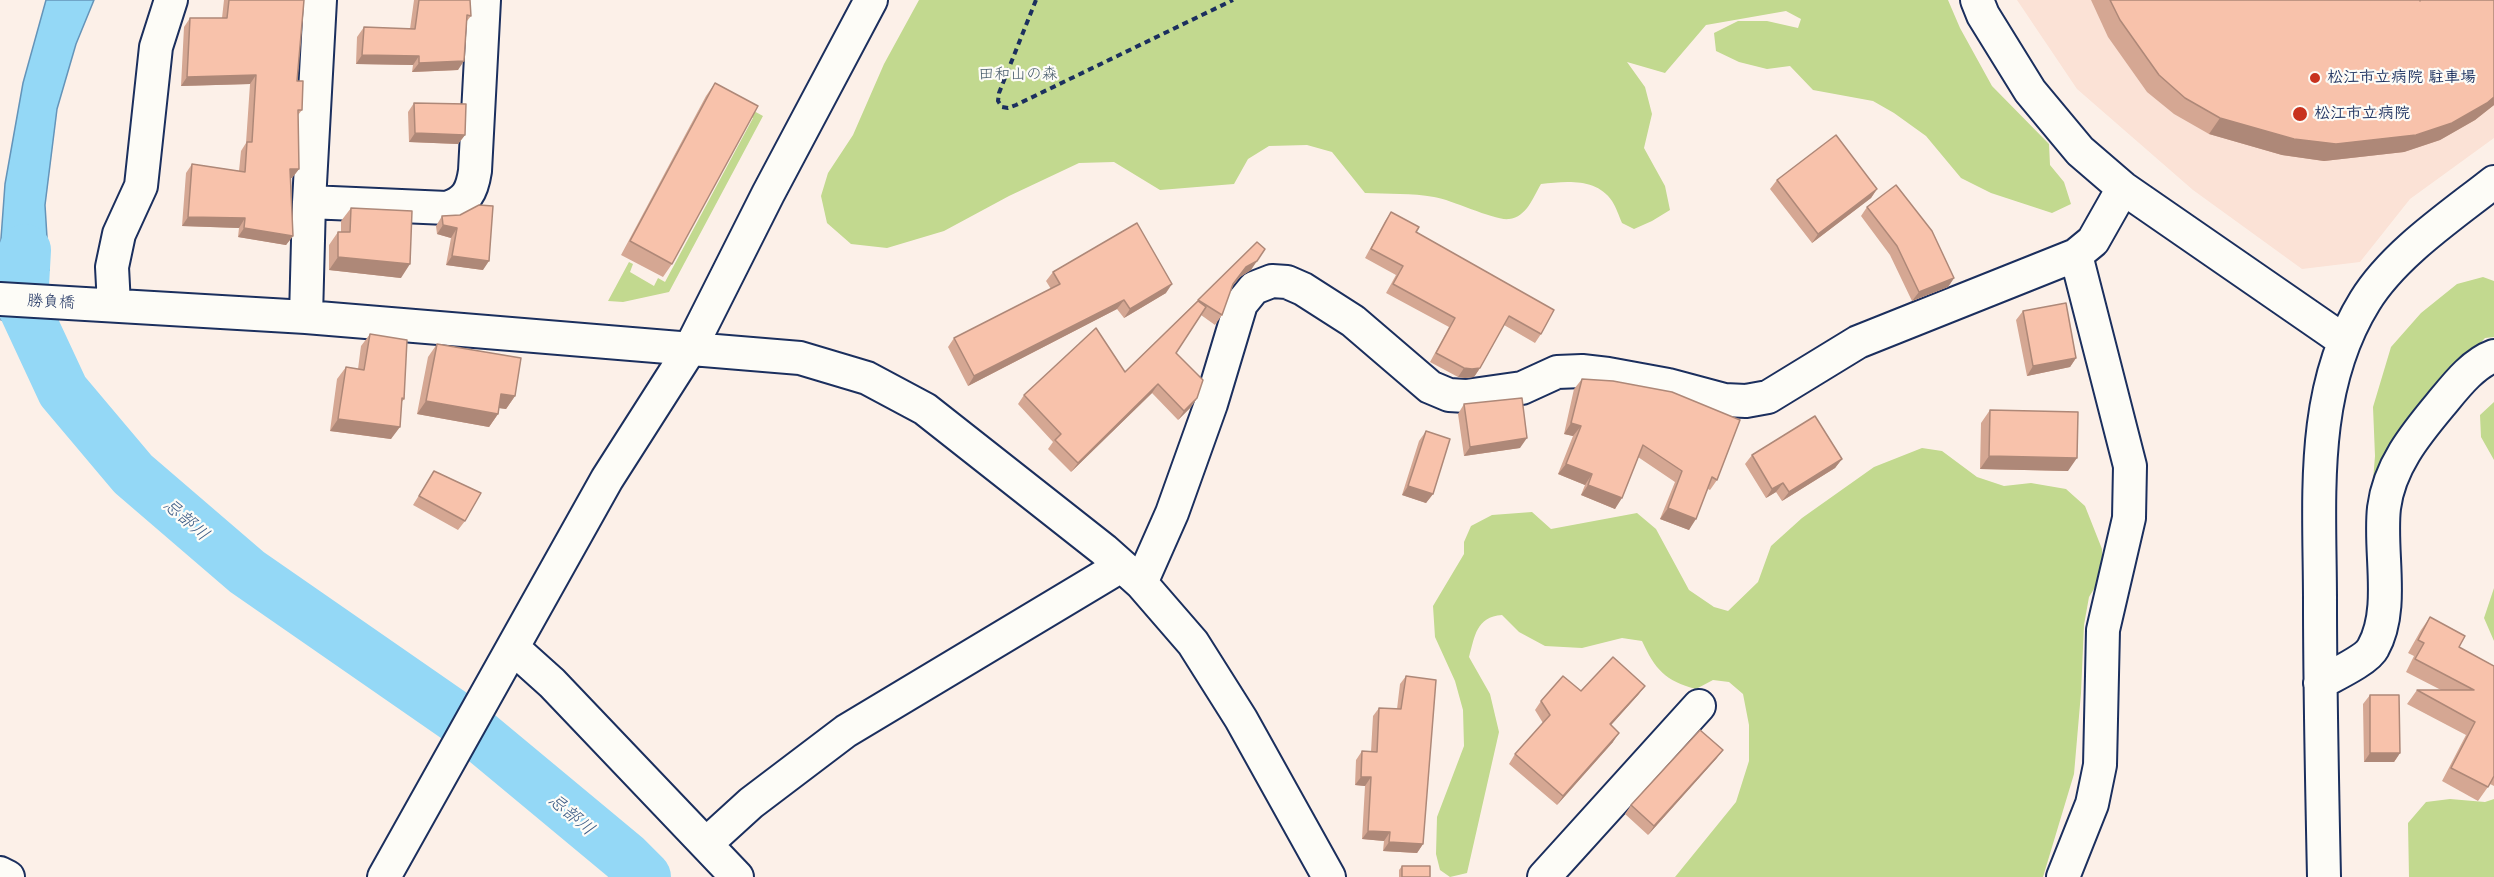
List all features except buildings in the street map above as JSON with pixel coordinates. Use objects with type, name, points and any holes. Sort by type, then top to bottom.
[{"type":"street","points":[[108,305],[112,267],[119,234],[141,186],[156,47],[171,0]]},
{"type":"street","points":[[306,317],[309,202],[320,0]]},
{"type":"street","points":[[309,202],[447,208],[467,198],[475,171],[484,0]]},
{"type":"street","points":[[384,877],[607,479],[690,349],[768,194],[871,0]]},
{"type":"street","points":[[1977,0],[1983,15],[2030,91],[2080,151],[2123,188],[2343,340]]},
{"type":"street","points":[[2324,877],[2320,683],[2320,452],[2326,401],[2343,340],[2366,300],[2389,270],[2494,182]]},
{"type":"street","points":[[706,844],[758,797],[846,730],[1131,574],[1172,513],[1211,404],[1241,304],[1254,288],[1272,281],[1287,282],[1302,289],[1353,321],[1430,387],[1449,395],[1466,396],[1522,388],[1557,372],[1582,371],[1668,385],[1724,400],[1746,401],[1768,397],[1858,342],[2076,255],[2093,241],[2123,188]]},
{"type":"street","points":[[2063,877],[2092,804],[2100,765],[2103,630],[2129,518],[2130,466],[2076,255]]},
{"type":"street","name":"勝負橋","points":[[0,299],[306,317],[800,358],[867,378],[925,409],[1131,574],[1193,643],[1241,718],[1329,877]]},
{"type":"street","points":[[2320,683],[2372,650],[2384,623],[2384,507],[2394,473],[2412,439],[2458,384],[2485,359],[2494,356]]},
{"type":"street","points":[[511,652],[552,683],[737,877]]},
{"type":"street","points":[[1544,877],[1699,706]]},
{"type":"street","points":[[0,873],[8,877]]},
{"type":"path","points":[[1036,0],[999,93],[998,101],[1002,106],[1008,108],[1233,0]]},
{"type":"path","points":[[1214,9],[1216,0]]},
{"type":"shaded area","name":"松江市立病院","points":[[2017,0],[2494,0],[2494,138],[2410,199],[2360,262],[2302,269],[2193,190],[2077,89]]},
{"type":"green space","name":"田和山の森","points":[[919,0],[1948,0],[1960,28],[1992,86],[2049,144],[2050,165],[2064,182],[2071,204],[2052,213],[1991,193],[1961,178],[1926,136],[1873,101],[1813,90],[1790,66],[1767,69],[1739,62],[1716,51],[1714,33],[1738,21],[1767,21],[1798,28],[1801,19],[1786,11],[1706,25],[1665,73],[1627,62],[1645,87],[1652,114],[1644,148],[1665,186],[1670,210],[1634,229],[1622,223],[1606,194],[1598,188],[1580,183],[1541,184],[1525,210],[1520,215],[1509,219],[1494,217],[1434,197],[1365,193],[1332,152],[1307,145],[1269,146],[1248,159],[1234,184],[1160,190],[1114,162],[1079,163],[1009,196],[944,231],[887,248],[851,244],[827,223],[821,196],[828,173],[853,135],[884,64]]},
{"type":"green space","points":[[719,92],[763,116],[669,292],[623,302],[608,301],[629,262],[633,264],[630,272],[654,286],[658,278],[665,282],[753,118],[717,98]]},
{"type":"green space","points":[[2483,277],[2494,281],[2494,337],[2485,338],[2464,361],[2369,531],[2375,456],[2373,407],[2391,347],[2421,313],[2457,284]]},
{"type":"green space","points":[[2494,402],[2494,460],[2481,437],[2480,415]]},
{"type":"green space","points":[[1922,448],[1942,451],[1977,477],[2004,486],[2031,483],[2066,489],[2085,506],[2102,549],[2102,576],[2089,597],[2084,625],[2074,774],[2043,877],[1675,877],[1736,802],[1749,761],[1749,725],[1743,694],[1729,682],[1713,680],[1696,689],[1676,682],[1657,666],[1642,641],[1622,638],[1582,648],[1545,646],[1519,632],[1502,615],[1487,619],[1478,629],[1469,657],[1490,694],[1499,732],[1467,873],[1450,877],[1440,870],[1436,854],[1437,817],[1464,746],[1463,710],[1455,681],[1435,637],[1433,606],[1464,554],[1464,542],[1471,526],[1492,515],[1532,512],[1551,529],[1637,513],[1656,529],[1689,590],[1714,607],[1728,611],[1758,582],[1771,546],[1802,518],[1874,467]]},
{"type":"green space","points":[[2494,588],[2494,641],[2484,618]]},
{"type":"green space","points":[[2450,799],[2485,802],[2494,799],[2494,877],[2409,877],[2408,823],[2426,802]]},
{"type":"water","points":[[46,0],[94,0],[76,44],[57,109],[45,205],[49,270],[58,322],[1,320],[0,252],[5,184],[23,83]]},
{"type":"pier","points":[[0,269],[52,271],[60,317],[0,315]]},
{"type":"waterway","name":"忌部川","points":[[25,250],[22,303],[63,391],[133,474],[247,572],[459,719],[625,857],[645,877]]},
{"type":"place","name":"松江市立病院 駐車場","points":[[2315,78]]},
{"type":"place","name":"松江市立病院","points":[[2300,114]]}]
